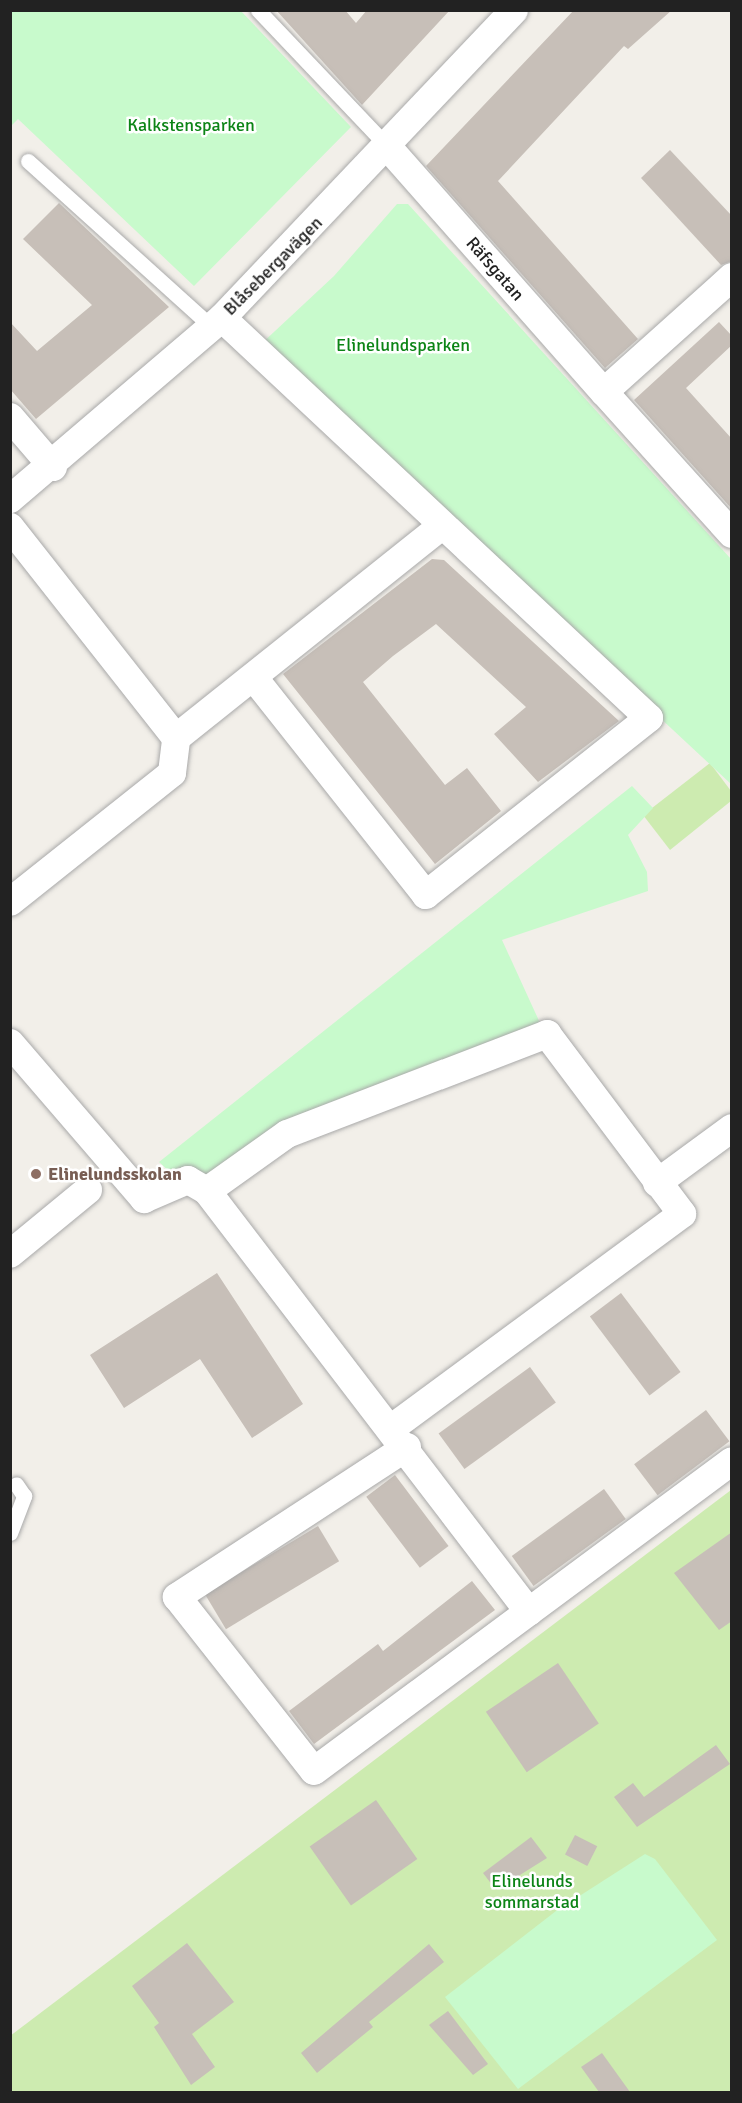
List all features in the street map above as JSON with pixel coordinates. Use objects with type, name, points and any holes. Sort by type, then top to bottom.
[{"type":"street","name":"Blåsebergavägen","points":[[10,499],[53,467],[217,322],[514,10]]},
{"type":"street","name":"Räfsgatan","points":[[386,146],[732,534]]},
{"type":"street","points":[[604,392],[732,277]]},
{"type":"street","points":[[217,322],[649,717],[426,895],[254,678]]},
{"type":"street","points":[[10,417],[53,467]]},
{"type":"street","points":[[176,738],[442,526]]},
{"type":"street","points":[[10,527],[176,738],[172,773],[10,902]]},
{"type":"street","points":[[207,1191],[287,1134],[547,1034],[682,1214],[399,1438],[177,1596],[314,1771],[732,1461]]},
{"type":"street","points":[[10,1043],[144,1198],[188,1180],[207,1191],[399,1438],[529,1612]]},
{"type":"street","points":[[657,1182],[732,1128]]},
{"type":"street","points":[[10,1254],[88,1190]]},
{"type":"lane","points":[[258,10],[386,146]]},
{"type":"lane","points":[[28,161],[217,322]]},
{"type":"lane","points":[[10,1533],[24,1496],[16,1484]]},
{"type":"green space","name":"Kalkstensparken","points":[[240,10],[351,127],[194,286],[18,119],[11,126],[11,11]]},
{"type":"green space","name":"Elinelundsparken","points":[[397,204],[408,204],[731,559],[731,784],[260,345],[334,276]]},
{"type":"green space","points":[[710,763],[731,791],[731,801],[670,850],[643,815]]},
{"type":"green space","points":[[632,786],[653,808],[628,835],[647,872],[648,891],[502,940],[540,1023],[369,1095],[195,1195],[159,1162]]},
{"type":"green space","name":"Elinelunds sommarstad","points":[[731,1490],[731,2092],[11,2092],[10,2036]]},
{"type":"green space","points":[[645,1854],[655,1859],[717,1940],[518,2089],[445,1997],[556,1911]]},
{"type":"building","points":[[276,10],[345,10],[356,23],[367,10],[450,10],[362,105]]},
{"type":"building","points":[[574,10],[672,10],[628,49],[624,46],[498,181],[638,339],[605,368],[426,166]]},
{"type":"building","points":[[670,150],[732,216],[732,261],[721,265],[641,178]]},
{"type":"building","points":[[59,203],[169,307],[36,419],[10,389],[10,322],[37,351],[92,305],[23,239]]},
{"type":"building","points":[[719,322],[732,336],[732,345],[686,388],[732,439],[732,509],[634,400]]},
{"type":"building","points":[[432,559],[444,560],[619,721],[538,782],[494,734],[526,707],[436,624],[393,656],[363,682],[445,785],[467,768],[501,811],[435,864],[283,674]]},
{"type":"building","points":[[217,1273],[303,1404],[252,1438],[200,1359],[124,1408],[90,1355]]},
{"type":"building","points":[[621,1293],[681,1372],[649,1396],[590,1316]]},
{"type":"building","points":[[530,1367],[556,1403],[464,1469],[439,1433]]},
{"type":"building","points":[[706,1410],[729,1441],[658,1495],[634,1464]]},
{"type":"building","points":[[395,1475],[449,1546],[420,1568],[366,1497]]},
{"type":"building","points":[[604,1489],[626,1519],[534,1586],[512,1556]]},
{"type":"building","points":[[318,1526],[339,1561],[226,1629],[205,1594]]},
{"type":"building","points":[[732,1532],[732,1621],[719,1630],[674,1573]]},
{"type":"building","points":[[472,1581],[495,1610],[314,1744],[289,1711],[378,1644],[383,1651]]},
{"type":"building","points":[[558,1663],[599,1724],[527,1772],[486,1712]]},
{"type":"building","points":[[716,1745],[730,1764],[637,1827],[614,1797],[633,1783],[644,1797]]},
{"type":"building","points":[[376,1800],[417,1859],[351,1905],[310,1846]]},
{"type":"building","points":[[575,1835],[597,1846],[587,1866],[565,1855]]},
{"type":"building","points":[[531,1837],[547,1858],[496,1890],[483,1873]]},
{"type":"building","points":[[187,1943],[234,2002],[192,2034],[215,2067],[191,2085],[154,2027],[159,2023],[132,1986]]},
{"type":"building","points":[[429,1944],[444,1962],[369,2022],[373,2027],[317,2073],[301,2053]]},
{"type":"building","points":[[448,2011],[488,2064],[473,2075],[429,2025]]},
{"type":"building","points":[[602,2053],[630,2092],[599,2092],[581,2067]]},
{"type":"place","name":"Elinelundsskolan","points":[[36,1174]]}]
